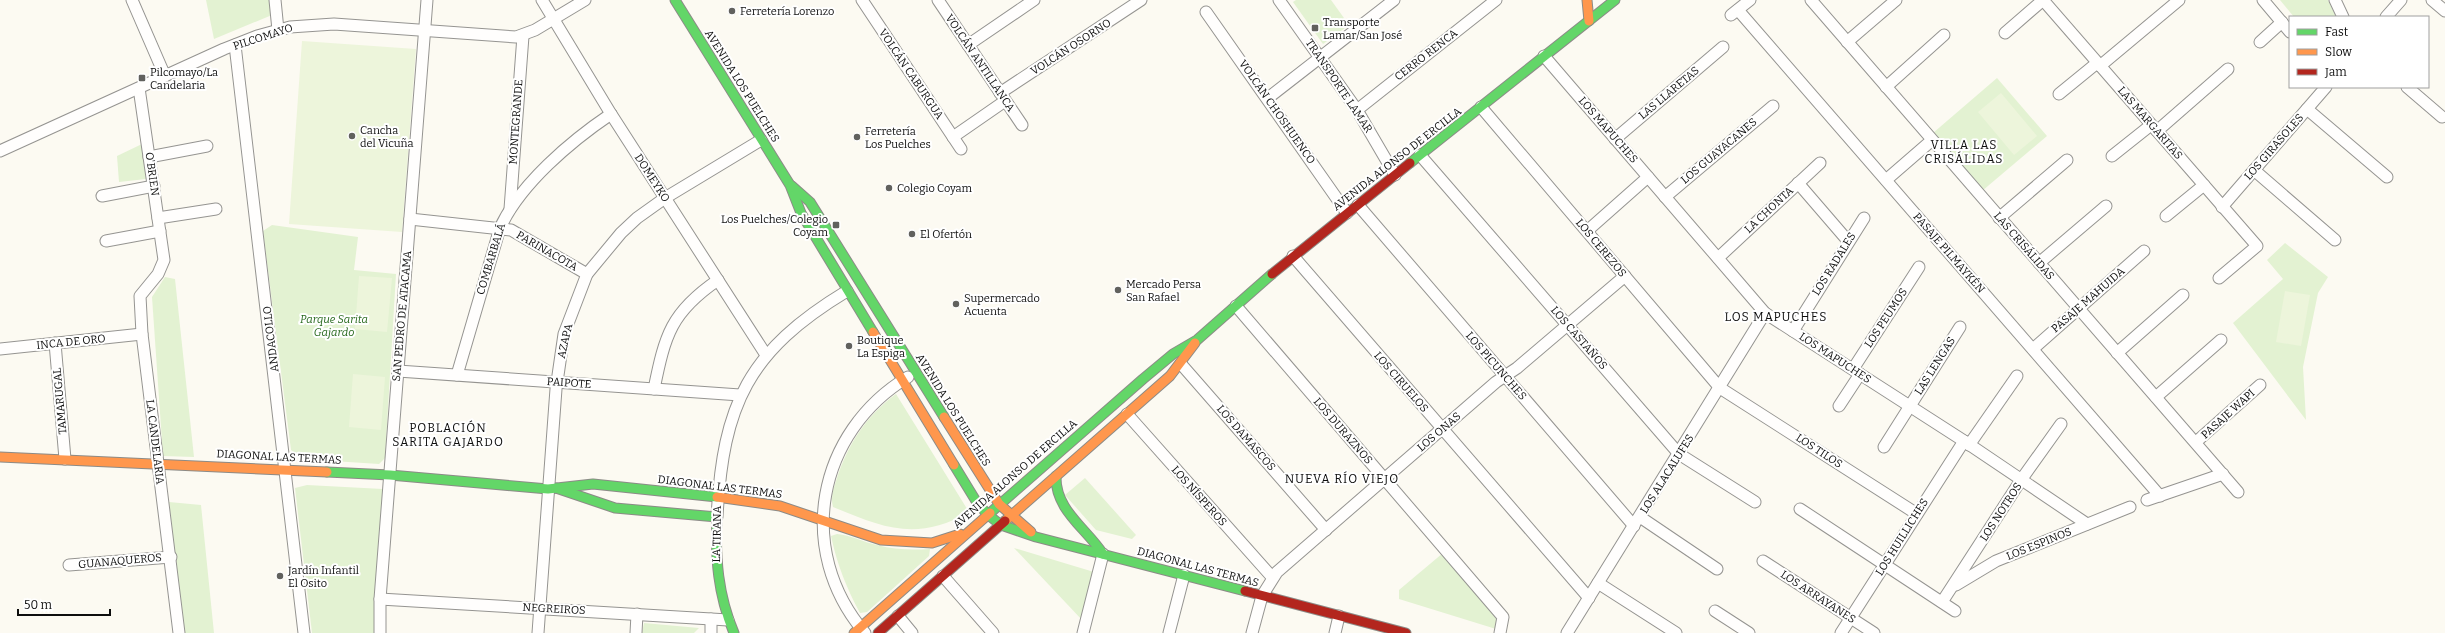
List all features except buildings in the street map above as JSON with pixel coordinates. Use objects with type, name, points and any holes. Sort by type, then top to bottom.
[{"type":"main road","points":[[1587,0],[1589,21]]},
{"type":"main road","name":"AVENIDA ALONSO DE ERCILLA","points":[[860,631],[987,514],[1143,379],[1173,354],[1197,340],[1292,256],[1615,0]]},
{"type":"main road","name":"AVENIDA LOS PUELCHES","points":[[681,2],[790,185],[801,213],[847,291],[976,501],[987,514]]},
{"type":"main road","name":"AVENIDA LOS PUELCHES","points":[[790,185],[810,202],[999,504],[1041,538]]},
{"type":"main road","name":"AVENIDA ALONSO DE ERCILLA","points":[[878,633],[1127,414],[1181,364],[1197,340]]},
{"type":"main road","name":"DIAGONAL LAS TERMAS","points":[[0,457],[158,463],[390,475],[552,489],[615,508],[717,517]]},
{"type":"main road","points":[[1056,476],[1054,486],[1058,499],[1098,543],[1103,554]]},
{"type":"main road","name":"DIAGONAL LAS TERMAS","points":[[552,489],[593,484],[718,496],[780,506],[881,540],[908,543],[932,543],[969,531]]},
{"type":"main road","name":"DIAGONAL LAS TERMAS","points":[[987,514],[1001,525],[1041,538],[1406,633]]},
{"type":"main road","name":"LA TIRANA","points":[[717,517],[715,547],[716,567],[728,620],[734,633]]},
{"type":"street","points":[[132,0],[165,76]]},
{"type":"street","points":[[275,0],[278,30]]},
{"type":"street","name":"SAN PEDRO DE ATACAMA","points":[[380,633],[380,599],[427,0]]},
{"type":"street","name":"DOMEYKO","points":[[542,0],[611,114],[766,355]]},
{"type":"street","name":"PILCOMAYO","points":[[0,151],[235,45],[278,30],[319,24],[509,37],[522,36],[585,0]]},
{"type":"street","name":"VOLCÁN CABURGUA","points":[[862,0],[961,149]]},
{"type":"street","name":"VOLCÁN ANTILLANCA","points":[[938,0],[1022,125]]},
{"type":"street","points":[[968,45],[1034,0]]},
{"type":"street","name":"VOLCÁN OSORNO","points":[[953,137],[1003,97],[1141,0]]},
{"type":"street","name":"TRANSPORTE LAMAR","points":[[1279,0],[1357,110],[1395,175]]},
{"type":"street","points":[[1268,98],[1394,0]]},
{"type":"street","name":"CERRO RENCA","points":[[1357,110],[1496,0]]},
{"type":"street","name":"PASAJE PILMAYKÉN","points":[[1750,0],[1735,13],[1886,180],[2160,496]]},
{"type":"street","name":"LAS CRISÁLIDAS","points":[[1811,0],[2238,492]]},
{"type":"street","points":[[1848,42],[1896,0]]},
{"type":"street","points":[[2005,33],[2043,0]]},
{"type":"street","name":"LAS MARGARITAS","points":[[2043,0],[2257,246],[2219,278]]},
{"type":"street","points":[[2059,94],[2099,65],[2178,0]]},
{"type":"street","points":[[2263,0],[2289,31]]},
{"type":"street","points":[[2335,0],[2343,16]]},
{"type":"street","points":[[2387,16],[2401,0]]},
{"type":"street","points":[[2432,0],[2445,11]]},
{"type":"street","name":"VOLCÁN CHOSHUENCO","points":[[1206,12],[1268,98],[1347,213]]},
{"type":"street","points":[[2260,42],[2282,22]]},
{"type":"street","points":[[1886,87],[1944,35]]},
{"type":"street","name":"MONTEGRANDE","points":[[510,209],[522,36]]},
{"type":"street","name":"ANDACOLLO","points":[[235,45],[304,633]]},
{"type":"street","name":"LAS LLARETAS","points":[[1615,139],[1723,47]]},
{"type":"street","name":"LOS MAPUCHES","points":[[1544,56],[1765,313],[1910,406],[2086,524]]},
{"type":"street","points":[[2112,156],[2154,128],[2228,68]]},
{"type":"street","name":"O'BRIEN","points":[[139,88],[164,260]]},
{"type":"street","name":"LOS GIRASOLES","points":[[2222,207],[2325,88]]},
{"type":"street","points":[[2408,88],[2442,118]]},
{"type":"street","name":"LOS GUAYACANES","points":[[1665,197],[1773,106]]},
{"type":"street","name":"LOS CEREZOS","points":[[1481,107],[1720,388]]},
{"type":"street","points":[[2307,109],[2387,177]]},
{"type":"street","name":"COMBARBALÁ","points":[[457,376],[500,228],[510,209],[545,169],[584,132],[611,114]]},
{"type":"street","name":"AZAPA","points":[[538,633],[552,489],[557,382],[564,334],[587,274],[621,232],[666,198],[762,140]]},
{"type":"street","points":[[1886,180],[1932,141]]},
{"type":"street","points":[[149,157],[207,146]]},
{"type":"street","name":"LOS CASTAÑOS","points":[[1420,154],[1679,454],[1755,502]]},
{"type":"street","points":[[1999,218],[2067,160]]},
{"type":"street","name":"LA CHONTA","points":[[1718,258],[1820,163]]},
{"type":"street","points":[[2254,170],[2335,240]]},
{"type":"street","points":[[1587,231],[1648,177]]},
{"type":"street","points":[[1798,183],[1848,241]]},
{"type":"street","points":[[2166,216],[2204,185]]},
{"type":"street","points":[[102,196],[154,186]]},
{"type":"street","name":"LOS PICUNCHES","points":[[1358,205],[1505,376],[1637,522],[1717,569]]},
{"type":"street","points":[[2039,263],[2106,206]]},
{"type":"street","points":[[158,218],[216,209]]},
{"type":"street","name":"LOS RADALES","points":[[1793,331],[1848,241],[1864,218]]},
{"type":"street","name":"PARINACOTA","points":[[410,219],[511,230],[587,274]]},
{"type":"street","points":[[106,241],[160,232]]},
{"type":"street","name":"PASAJE MAHUIDA","points":[[2033,349],[2144,251]]},
{"type":"street","name":"LOS CIRUELOS","points":[[1292,256],[1589,598]]},
{"type":"street","name":"LA CANDELARIA","points":[[164,260],[158,274],[140,296],[142,334],[171,557],[179,633]]},
{"type":"street","name":"LOS PEUMOS","points":[[1839,406],[1856,372],[1919,267]]},
{"type":"street","name":"LOS ONAS","points":[[1252,633],[1262,596],[1272,577],[1442,429],[1625,276]]},
{"type":"street","points":[[654,389],[663,345],[680,312],[718,280]]},
{"type":"street","name":"LA TIRANA","points":[[717,517],[723,448],[731,417],[740,395],[766,355],[804,318],[847,291]]},
{"type":"street","points":[[2117,352],[2183,295]]},
{"type":"street","name":"LOS DURAZNOS","points":[[1236,306],[1503,617],[1500,633]]},
{"type":"street","name":"LOS ALACALUFES","points":[[1567,633],[1765,313]]},
{"type":"street","name":"LAS LENGAS","points":[[1884,447],[1960,327]]},
{"type":"street","name":"INCA DE ORO","points":[[0,349],[142,334]]},
{"type":"street","points":[[2156,397],[2221,340]]},
{"type":"street","name":"TAMARUGAL","points":[[55,343],[65,459]]},
{"type":"street","name":"LOS DAMASCOS","points":[[1181,364],[1326,530]]},
{"type":"street","name":"PAIPOTE","points":[[398,371],[740,395]]},
{"type":"street","points":[[860,631],[846,605],[834,577],[826,545],[824,520],[828,481],[844,441],[868,409],[885,392],[916,372]]},
{"type":"street","name":"LOS HUILLICHES","points":[[1842,633],[1917,514],[1966,443],[2017,376]]},
{"type":"street","name":"PASAJE WAPI","points":[[2196,442],[2260,385]]},
{"type":"street","name":"LOS TILOS","points":[[1720,388],[1917,514]]},
{"type":"street","name":"LOS NÍSPEROS","points":[[1127,414],[1272,577]]},
{"type":"street","name":"LOS NOTROS","points":[[1942,602],[2021,480],[2062,424]]},
{"type":"street","points":[[2147,500],[2223,474]]},
{"type":"street","name":"LOS ESPINOS","points":[[1952,588],[1996,562],[2130,506]]},
{"type":"street","points":[[1800,509],[1955,610]]},
{"type":"street","points":[[1083,633],[1103,554]]},
{"type":"street","name":"GUANAQUEROS","points":[[69,565],[171,557]]},
{"type":"street","name":"LOS ARRAYANES","points":[[1763,561],[1874,633]]},
{"type":"street","points":[[1169,633],[1184,575]]},
{"type":"street","points":[[943,576],[993,633]]},
{"type":"street","points":[[1598,583],[1676,633]]},
{"type":"street","name":"NEGREIROS","points":[[380,599],[728,620]]},
{"type":"street","points":[[1715,611],[1749,633]]},
{"type":"street","points":[[636,633],[637,614]]},
{"type":"street","points":[[898,616],[912,633]]},
{"type":"street","points":[[1335,633],[1339,616]]},
{"type":"street","points":[[711,619],[711,633]]},
{"type":"green space","points":[[206,0],[270,0],[272,15],[214,39]]},
{"type":"green space","points":[[1296,0],[1331,0],[1349,25],[1323,44],[1293,2]]},
{"type":"green space","points":[[2280,0],[2328,0],[2336,16],[2293,16]]},
{"type":"green space","name":"Cancha del Vicuña","points":[[302,41],[416,49],[402,232],[289,224]]},
{"type":"green space","name":"VILLA LAS CRISÁLIDAS","points":[[1997,78],[2047,136],[1982,191],[1933,133]]},
{"type":"green space","points":[[2001,93],[2037,136],[2014,155],[1978,112]]},
{"type":"green space","points":[[142,144],[146,179],[119,182],[117,156]]},
{"type":"green space","name":"Parque Sarita Gajardo","points":[[272,225],[358,237],[354,270],[396,274],[385,458],[379,464],[302,459],[291,450],[263,231]]},
{"type":"green space","points":[[2285,243],[2328,277],[2318,293],[2303,367],[2306,420],[2233,323],[2283,279],[2267,260]]},
{"type":"green space","points":[[359,276],[392,278],[387,332],[355,329]]},
{"type":"green space","points":[[165,277],[175,279],[194,457],[163,456],[152,297]]},
{"type":"green space","points":[[2285,291],[2310,295],[2301,346],[2276,342]]},
{"type":"green space","points":[[353,374],[385,377],[381,430],[349,427]]},
{"type":"green space","points":[[896,394],[969,512],[933,527],[901,529],[868,521],[833,507],[832,496],[835,485],[847,453],[853,442],[867,421]]},
{"type":"green space","points":[[1085,478],[1136,535],[1132,539],[1096,530],[1065,495]]},
{"type":"green space","points":[[307,485],[383,489],[379,633],[312,633],[295,488]]},
{"type":"green space","points":[[169,502],[201,505],[214,633],[184,633]]},
{"type":"green space","points":[[837,534],[890,548],[930,549],[929,556],[867,612],[860,613],[846,585],[836,556],[831,536]]},
{"type":"green space","points":[[1014,548],[1094,572],[1083,621]]},
{"type":"green space","points":[[1443,553],[1499,618],[1496,629],[1399,599],[1399,590]]},
{"type":"green space","points":[[644,623],[699,628],[694,633],[642,633]]},
{"type":"traffic: fast","points":[[675,0],[790,185],[801,213],[873,332]]},
{"type":"traffic: fast","points":[[1410,163],[1615,0]]},
{"type":"traffic: fast","points":[[792,186],[810,202],[944,417]]},
{"type":"traffic: fast","points":[[990,513],[1143,379],[1173,354],[1197,340],[1272,274]]},
{"type":"traffic: fast","points":[[954,465],[976,501],[987,514],[1001,525],[1036,537],[1245,591]]},
{"type":"traffic: fast","points":[[327,472],[390,475],[548,489],[593,484],[717,497]]},
{"type":"traffic: fast","points":[[1056,476],[1057,488],[1066,509],[1103,554]]},
{"type":"traffic: fast","points":[[556,488],[615,508],[717,517],[717,562],[721,590],[724,605],[734,633]]},
{"type":"traffic: slow","points":[[1587,0],[1589,21]]},
{"type":"traffic: slow","points":[[873,332],[954,465]]},
{"type":"traffic: slow","points":[[1005,521],[1170,376],[1195,343]]},
{"type":"traffic: slow","points":[[944,417],[999,504],[1031,532]]},
{"type":"traffic: slow","points":[[0,457],[327,472]]},
{"type":"traffic: slow","points":[[717,497],[780,506],[881,540],[932,543],[960,534]]},
{"type":"traffic: slow","points":[[854,633],[990,513]]},
{"type":"traffic: jam","points":[[1272,274],[1410,163]]},
{"type":"traffic: jam","points":[[878,633],[1005,521]]},
{"type":"traffic: jam","points":[[1245,591],[1406,633]]},
{"type":"place","name":"Ferretería Lorenzo","points":[[732,11]]},
{"type":"place","name":"Transporte Lamar/San José","points":[[1315,28]]},
{"type":"place","name":"Pilcomayo/La Candelaria","points":[[142,78]]},
{"type":"place","name":"Cancha del Vicuña","points":[[352,136]]},
{"type":"place","name":"Ferretería Los Puelches","points":[[857,137]]},
{"type":"place","name":"Colegio Coyam","points":[[889,188]]},
{"type":"place","name":"Los Puelches/Colegio Coyam","points":[[836,225]]},
{"type":"place","name":"El Ofertón","points":[[912,234]]},
{"type":"place","name":"Mercado Persa San Rafael","points":[[1118,290]]},
{"type":"place","name":"Supermercado Acuenta","points":[[956,304]]},
{"type":"place","name":"Boutique La Espiga","points":[[849,346]]},
{"type":"place","name":"Jardín Infantil El Osito","points":[[280,576]]},
{"type":"district","name":"VILLA LAS CRISÁLIDAS","points":[[1964,152]]},
{"type":"district","name":"LOS MAPUCHES","points":[[1776,317]]},
{"type":"district","name":"POBLACIÓN SARITA GAJARDO","points":[[448,435]]},
{"type":"district","name":"NUEVA RÍO VIEJO","points":[[1342,479]]}]
